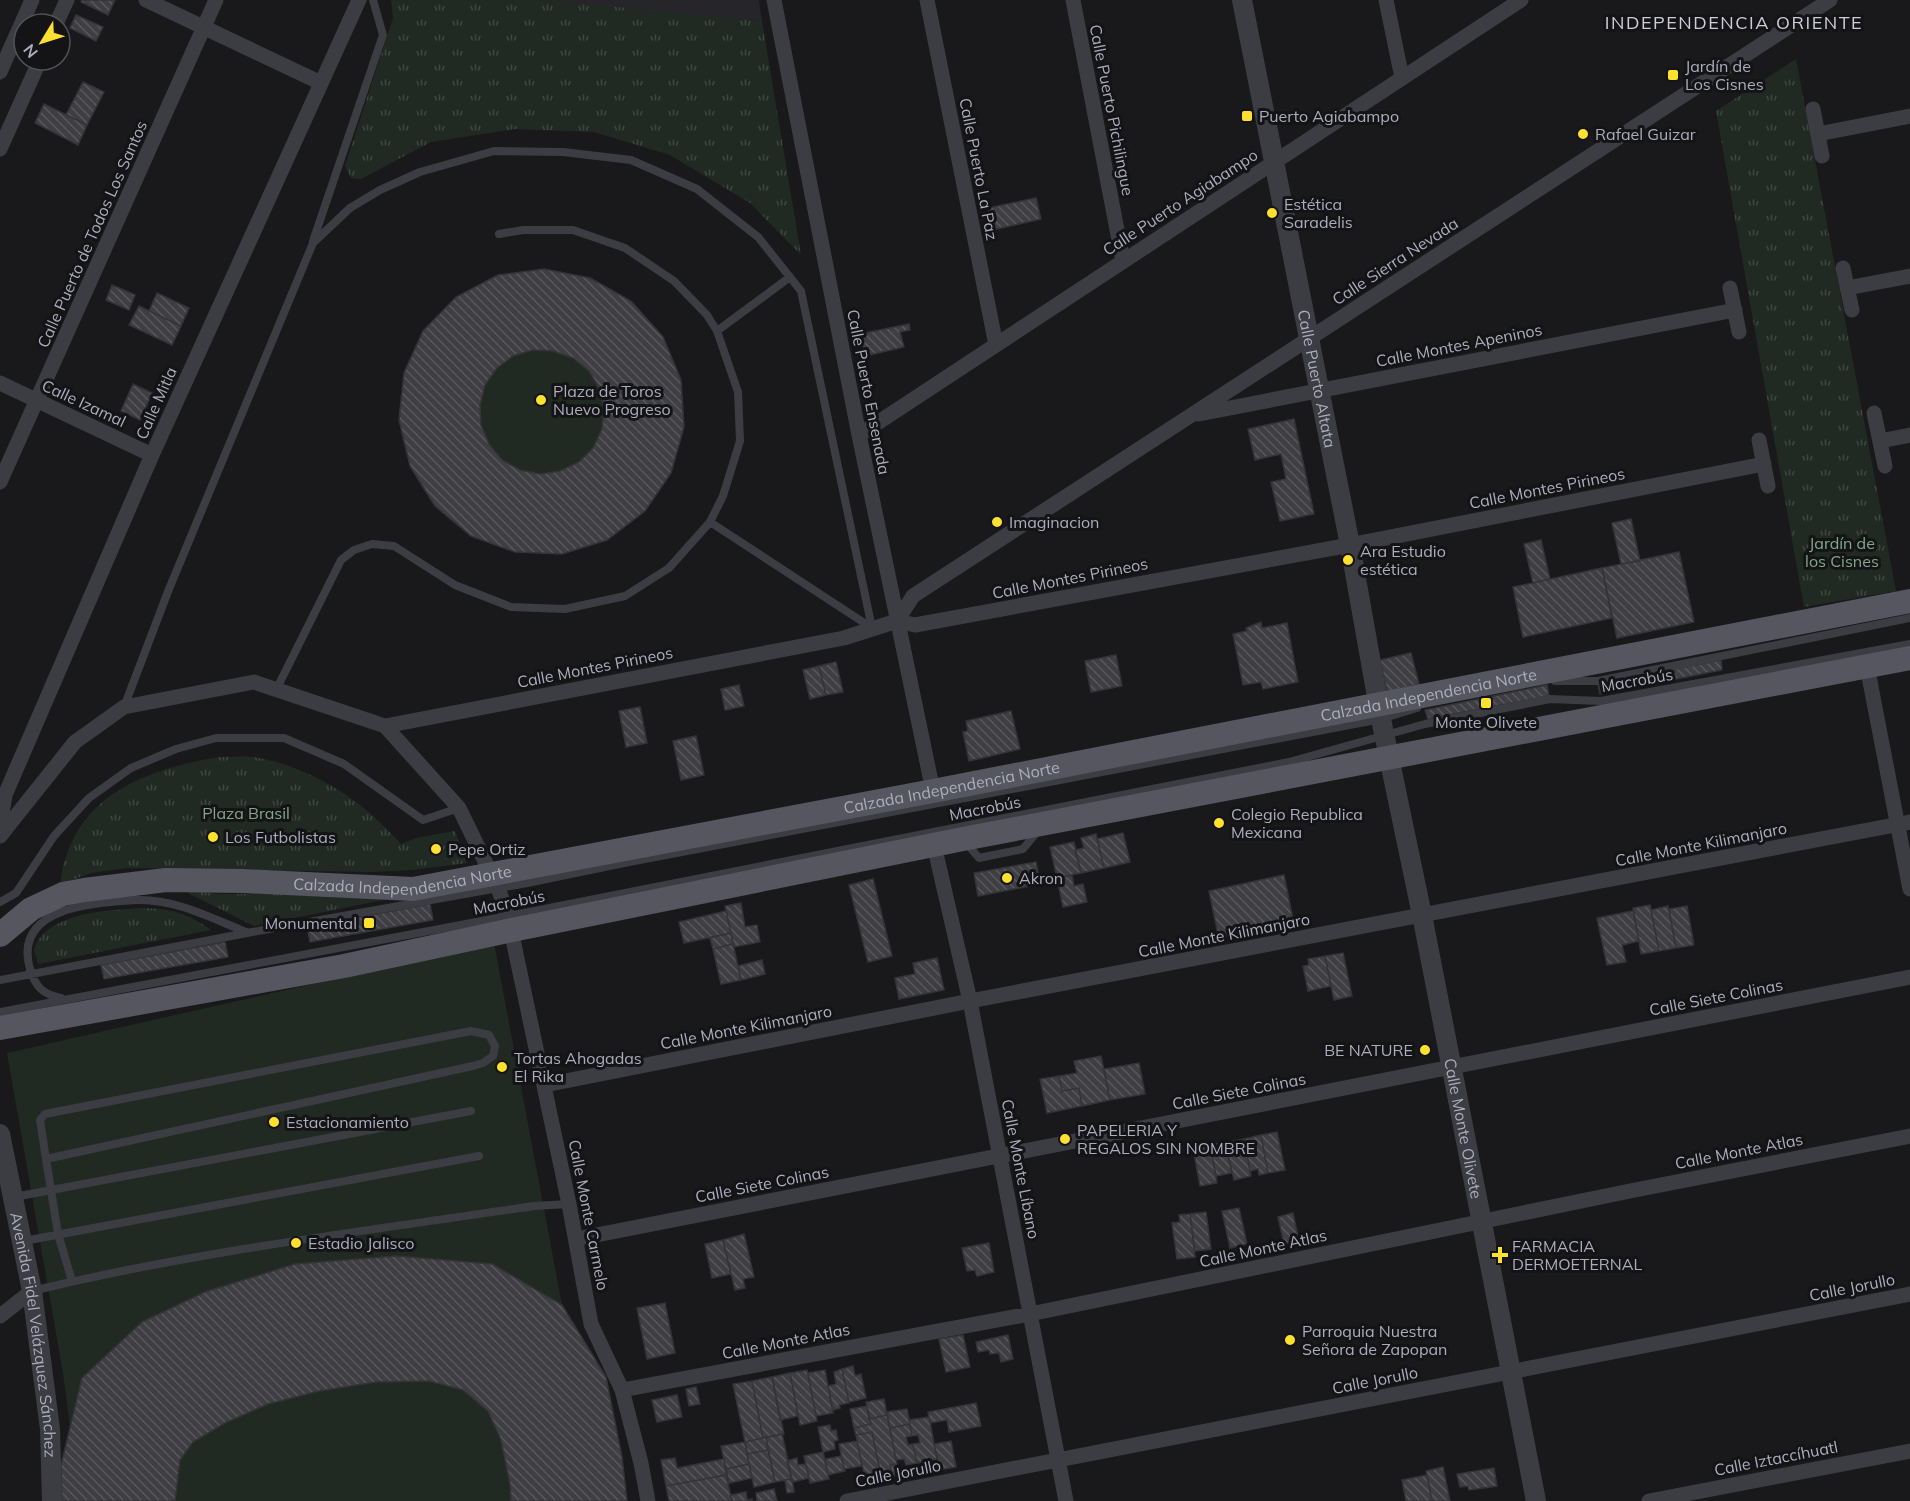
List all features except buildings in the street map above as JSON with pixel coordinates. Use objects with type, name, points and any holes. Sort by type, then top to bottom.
[{"type":"main road","name":"Calzada Independencia Norte","points":[[0,1028],[344,966],[510,923],[1042,825],[1383,729],[1910,601]]},
{"type":"main road","name":"Calzada Independencia Norte","points":[[0,935],[31,909],[63,894],[106,886],[166,880],[413,889],[494,881],[933,791],[1867,666],[1910,658]]},
{"type":"street","points":[[0,72],[32,0]]},
{"type":"street","points":[[146,0],[321,82]]},
{"type":"street","name":"Calle Puerto de Todos Los Santos","points":[[0,482],[216,0]]},
{"type":"street","name":"Calle Mitla","points":[[0,826],[5,795],[152,455],[359,0]]},
{"type":"street","name":"Calle Puerto Ensenada","points":[[774,0],[859,435],[933,791]]},
{"type":"street","name":"Calle Puerto La Paz","points":[[927,0],[996,345]]},
{"type":"street","name":"Calle Puerto Pichilingue","points":[[1072,0],[1123,261]]},
{"type":"street","name":"Calle Puerto Altata","points":[[1242,0],[1350,544],[1383,729]]},
{"type":"street","points":[[1386,0],[1402,78]]},
{"type":"street","name":"Calle Puerto Agiabampo","points":[[859,435],[1521,0]]},
{"type":"street","name":"Calle Sierra Nevada","points":[[897,621],[913,596],[1830,0]]},
{"type":"street","points":[[0,149],[35,72]]},
{"type":"street","points":[[1813,109],[1822,156]]},
{"type":"street","points":[[1818,134],[1910,116]]},
{"type":"street","points":[[1843,268],[1852,310]]},
{"type":"street","points":[[1847,288],[1910,276]]},
{"type":"street","points":[[1730,288],[1739,332]]},
{"type":"street","name":"Calle Montes Apeninos","points":[[1189,416],[1735,310]]},
{"type":"street","name":"Calle Izamal","points":[[0,383],[152,455]]},
{"type":"street","points":[[1874,413],[1885,466]]},
{"type":"street","points":[[1880,441],[1910,435]]},
{"type":"street","points":[[1760,440],[1768,486]]},
{"type":"street","name":"Calle Montes Pirineos","points":[[384,726],[844,638],[897,621],[915,625],[1764,464]]},
{"type":"street","points":[[1867,666],[1904,823],[1910,889]]},
{"type":"street","points":[[0,836],[75,742],[124,707],[254,682],[384,726],[459,808],[494,881],[510,923]]},
{"type":"street","name":"Calle Monte Olivete","points":[[1383,729],[1422,915],[1536,1501]]},
{"type":"street","name":"Calle Monte Kilimanjaro","points":[[544,1085],[970,1001],[1904,823]]},
{"type":"street","name":"Calle Monte Líbano","points":[[934,845],[970,1001],[1066,1501]]},
{"type":"street","name":"Calle Monte Carmelo","points":[[510,923],[569,1204],[591,1324],[622,1390],[641,1463],[648,1501]]},
{"type":"street","name":"Calle Siete Colinas","points":[[576,1239],[1910,977]]},
{"type":"street","name":"Avenida Fidel Velázquez Sánchez","points":[[0,1134],[32,1291],[50,1429],[50,1501]]},
{"type":"street","name":"Calle Monte Atlas","points":[[622,1390],[1030,1314],[1910,1136]]},
{"type":"street","points":[[0,1316],[32,1291]]},
{"type":"street","name":"Calle Jorullo","points":[[847,1501],[1910,1294]]},
{"type":"street","name":"Calle Iztaccíhuatl","points":[[1649,1501],[1910,1451]]},
{"type":"lane","points":[[124,707],[169,589],[313,243],[383,35],[373,0]]},
{"type":"lane","points":[[313,243],[350,208],[380,190],[420,171],[494,151],[563,152],[631,160],[697,189],[758,237],[801,291],[872,628]]},
{"type":"lane","points":[[276,690],[341,560],[354,550],[372,544],[394,546],[455,585],[511,607],[565,609],[625,596],[669,568],[710,522],[723,496],[740,441],[738,392],[717,331],[706,315],[674,281],[625,248],[573,230],[523,230],[499,234]]},
{"type":"lane","points":[[717,331],[790,278]]},
{"type":"lane","points":[[710,522],[872,628]]},
{"type":"lane","name":"Macrobús","points":[[1550,680],[1598,681],[1910,618]]},
{"type":"lane","name":"Macrobús","points":[[0,980],[247,933],[494,881],[1383,729],[1425,724],[1550,699],[1601,701],[1910,644]]},
{"type":"lane","name":"Macrobús","points":[[0,1012],[64,999],[510,923],[1289,762],[1383,729],[1425,706]]},
{"type":"lane","points":[[0,903],[16,893],[54,836],[89,798],[131,768],[176,748],[216,738],[284,738],[345,764],[423,820],[459,808]]},
{"type":"lane","points":[[64,999],[52,996],[34,982],[28,961],[28,944],[38,924],[67,910],[97,904],[139,900],[174,903],[247,933]]},
{"type":"lane","points":[[46,1159],[483,1064],[493,1056],[495,1046],[489,1035],[471,1031],[45,1114],[40,1120],[50,1189],[58,1234],[72,1281]]},
{"type":"lane","points":[[13,1197],[471,1111]]},
{"type":"lane","points":[[22,1242],[479,1156]]},
{"type":"lane","points":[[32,1291],[204,1255],[522,1208],[569,1204]]},
{"type":"shaded area","points":[[523,0],[759,0],[762,21],[652,12]]},
{"type":"green space","points":[[391,0],[545,0],[762,21],[801,255],[750,203],[670,155],[594,132],[515,129],[431,142],[361,179],[351,178],[345,166],[393,18]]},
{"type":"green space","name":"Jardín de los Cisnes","points":[[1796,59],[1896,591],[1804,607],[1716,111]]},
{"type":"green space","name":"Plaza de Toros Nuevo Progreso","points":[[555,271],[569,273],[608,287],[641,312],[659,333],[672,358],[680,384],[682,412],[680,440],[672,466],[659,491],[641,512],[620,530],[595,543],[569,551],[527,553],[513,551],[474,537],[451,521],[432,502],[416,479],[402,440],[400,398],[402,384],[416,345],[432,322],[451,303],[474,287],[513,273]]},
{"type":"green space","name":"Plaza Brasil","points":[[220,757],[249,757],[268,760],[300,770],[332,786],[360,805],[401,844],[416,838],[455,831],[467,863],[413,870],[369,872],[127,868],[91,873],[61,884],[67,854],[82,824],[114,793],[154,773]]},
{"type":"green space","points":[[180,889],[219,894],[347,894],[393,898],[254,926]]},
{"type":"green space","points":[[143,908],[179,913],[211,930],[38,964],[34,950],[42,936],[53,926],[90,913]]},
{"type":"green space","name":"Estadio Jalisco","points":[[494,943],[562,1305],[606,1377],[622,1457],[627,1501],[62,1501],[61,1465],[70,1426],[63,1373],[7,1053]]},
{"type":"place","name":"Jardín de Los Cisnes","points":[[1673,75]]},
{"type":"place","name":"Puerto Agiabampo","points":[[1247,116]]},
{"type":"place","name":"Rafael Guizar","points":[[1583,134]]},
{"type":"place","name":"Estética Saradelis","points":[[1272,213]]},
{"type":"place","name":"Plaza de Toros Nuevo Progreso","points":[[541,400]]},
{"type":"place","name":"Imaginacion","points":[[997,522]]},
{"type":"place","name":"Ara Estudio estética","points":[[1348,560]]},
{"type":"place","name":"Monte Olivete","points":[[1486,703]]},
{"type":"place","name":"Colegio Republica Mexicana","points":[[1219,823]]},
{"type":"place","name":"Los Futbolistas","points":[[213,837]]},
{"type":"place","name":"Pepe Ortiz","points":[[436,849]]},
{"type":"place","name":"Akron","points":[[1007,878]]},
{"type":"place","name":"Monumental","points":[[369,923]]},
{"type":"place","name":"BE NATURE","points":[[1425,1050]]},
{"type":"place","name":"Tortas Ahogadas El Rika","points":[[502,1067]]},
{"type":"place","name":"Estacionamiento","points":[[274,1122]]},
{"type":"place","name":"PAPELERIA Y REGALOS SIN NOMBRE","points":[[1065,1139]]},
{"type":"place","name":"Estadio Jalisco","points":[[296,1243]]},
{"type":"place","name":"FARMACIA DERMOETERNAL","points":[[1500,1255]]},
{"type":"place","name":"Parroquia Nuestra Señora de Zapopan","points":[[1290,1340]]},
{"type":"district","name":"INDEPENDENCIA ORIENTE","points":[[1734,22]]}]
